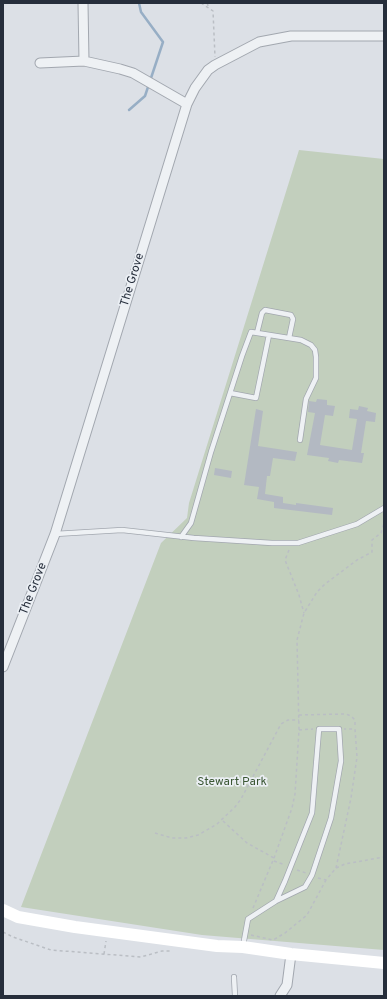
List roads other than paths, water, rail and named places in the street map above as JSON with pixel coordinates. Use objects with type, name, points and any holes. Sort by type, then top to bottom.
[{"type":"main road","points":[[3,910],[18,917],[106,931],[217,946],[243,947],[291,954],[384,963]]},
{"type":"street","points":[[83,3],[84,61]]},
{"type":"street","name":"The Grove","points":[[3,667],[55,534],[187,104],[201,79],[208,70],[215,65],[259,42],[291,36],[384,36]]},
{"type":"street","points":[[40,63],[84,61],[120,69],[133,73],[187,104]]},
{"type":"street","points":[[280,996],[287,985],[291,954]]},
{"type":"lane","points":[[257,333],[262,313],[266,310],[291,315],[293,319],[289,338]]},
{"type":"lane","points":[[181,537],[191,523],[209,459],[251,332],[300,340],[311,345],[315,350],[316,378],[306,399],[300,440]]},
{"type":"lane","points":[[230,393],[256,398],[270,335]]},
{"type":"lane","points":[[55,534],[122,530],[181,537],[272,543],[298,543],[357,524],[384,508]]},
{"type":"lane","points":[[243,947],[248,919],[276,901],[305,887],[312,876],[331,818],[341,761],[339,729],[319,729],[312,813],[276,901]]},
{"type":"lane","points":[[234,977],[235,996]]},
{"type":"waterway","points":[[129,110],[145,96],[163,42],[141,12],[139,3]]},
{"type":"park label","name":"Stewart Park","points":[[232,783]]}]
